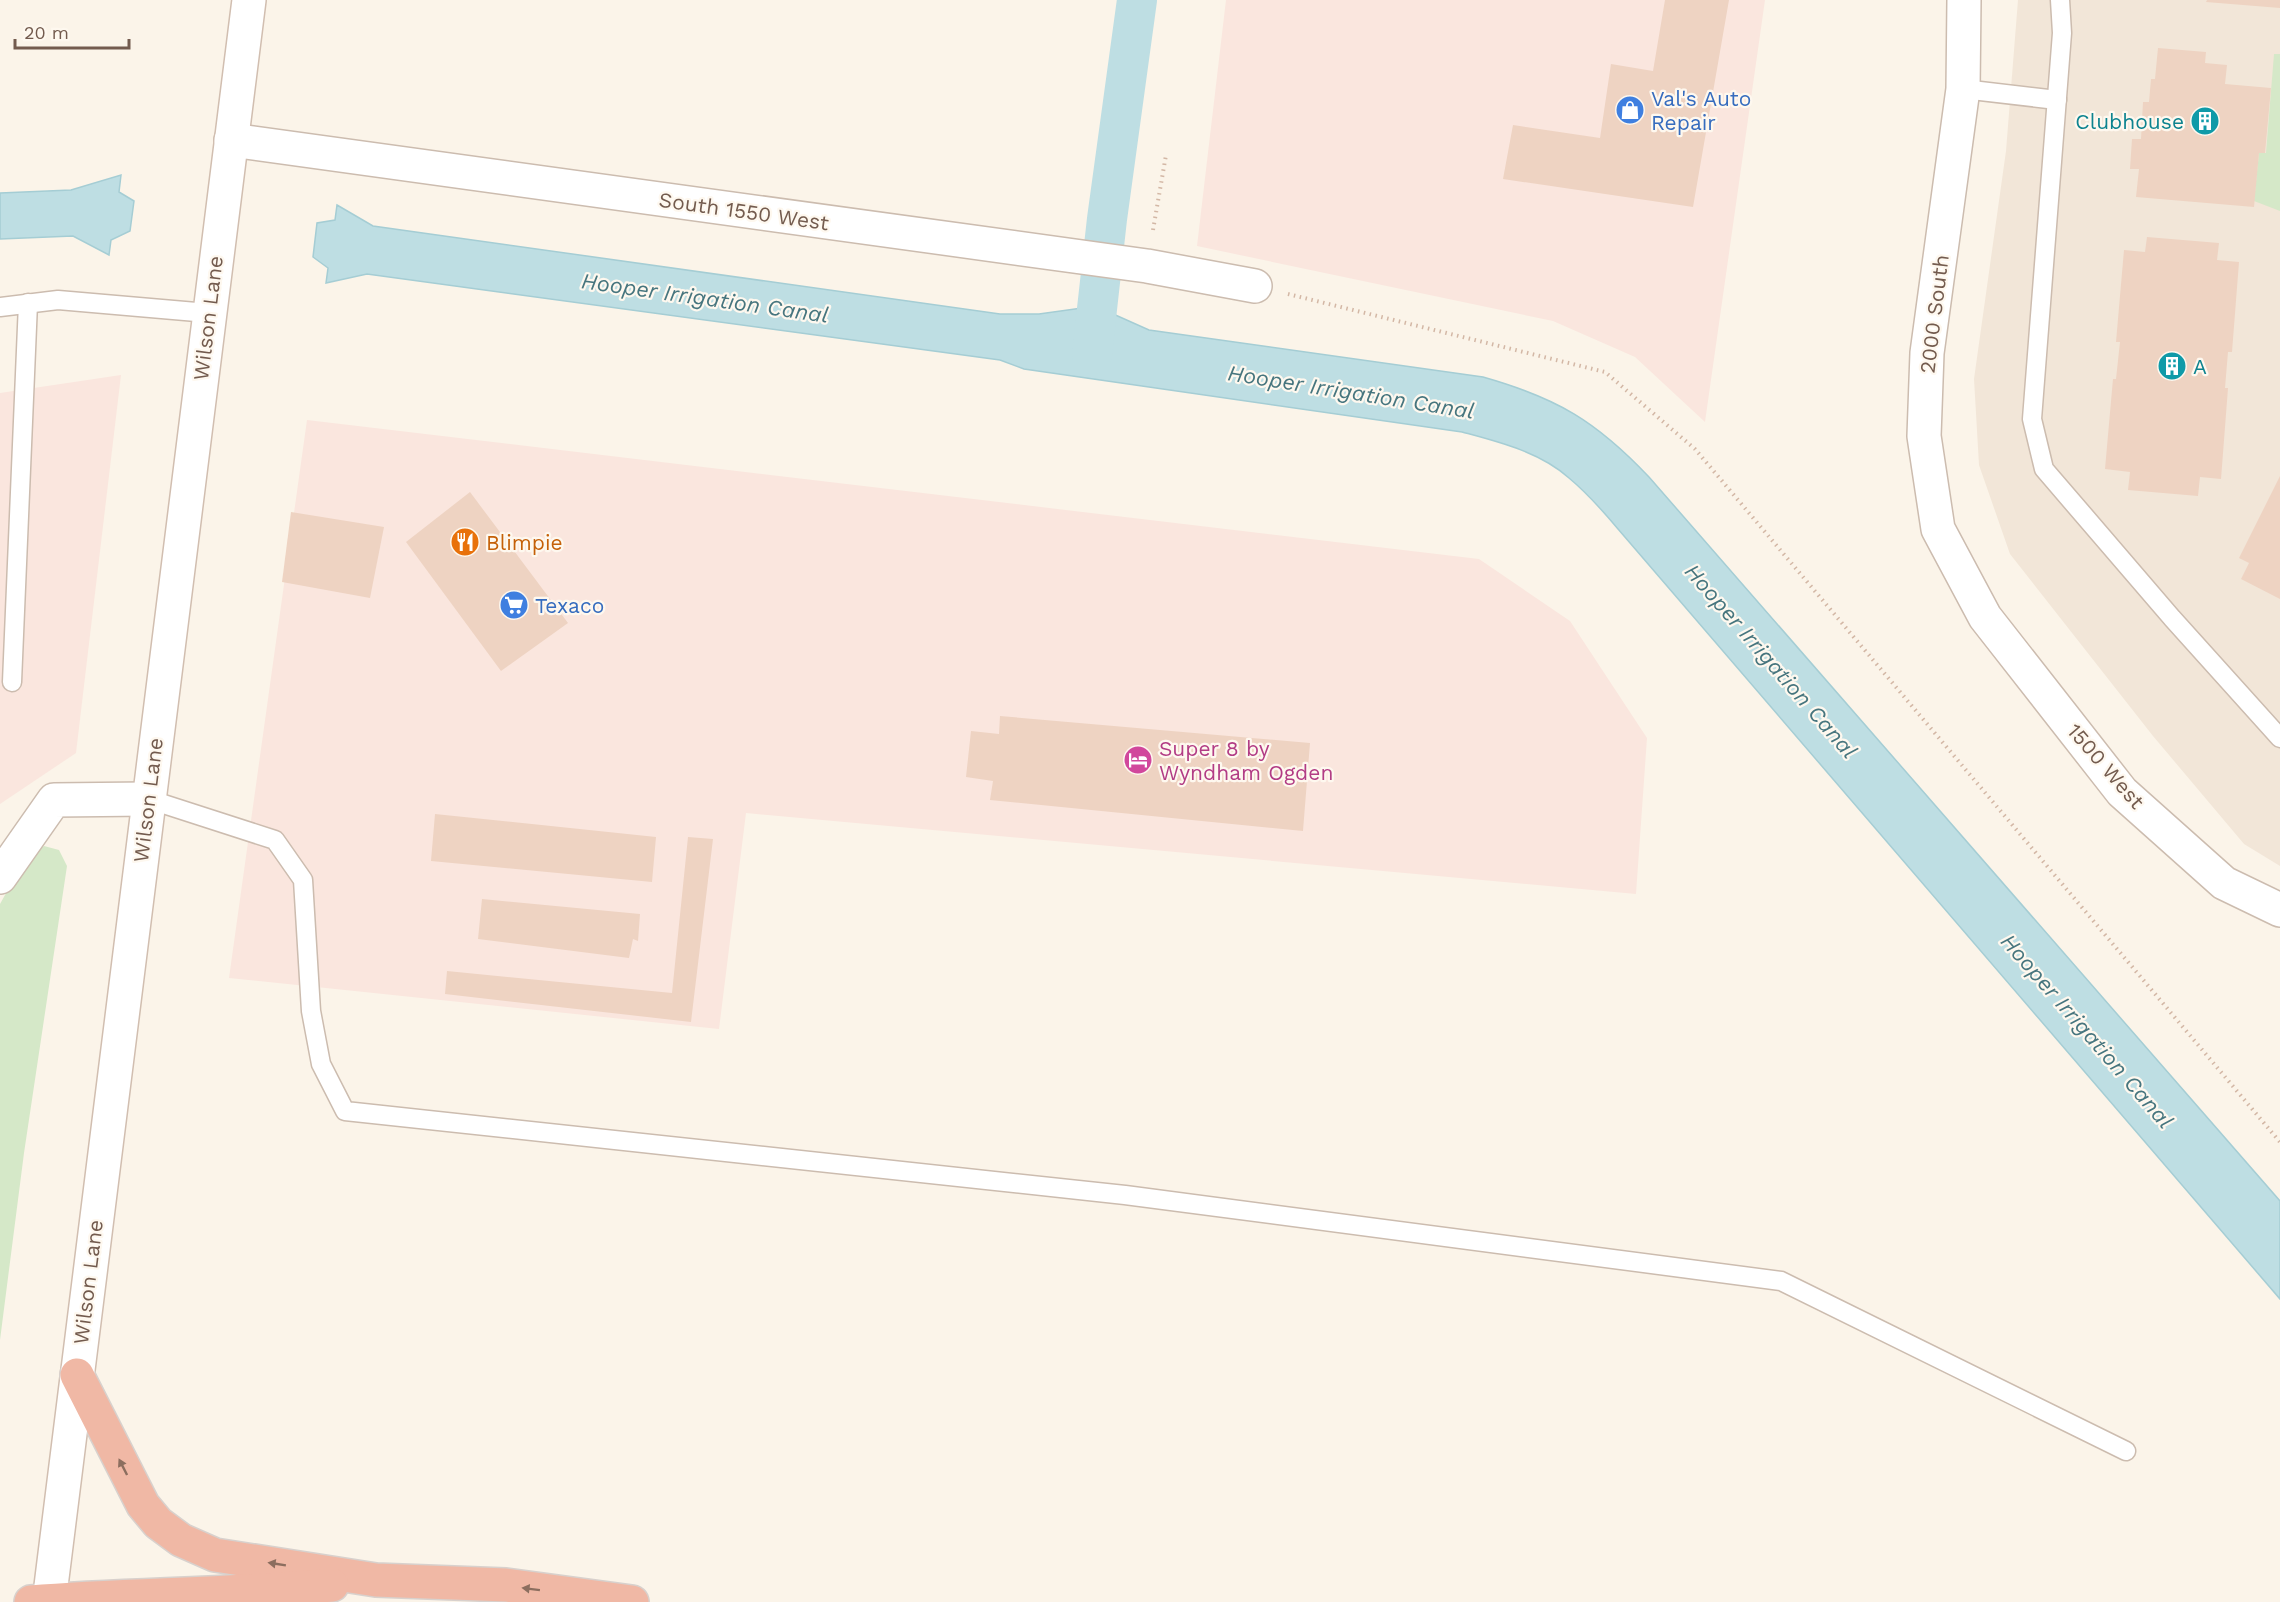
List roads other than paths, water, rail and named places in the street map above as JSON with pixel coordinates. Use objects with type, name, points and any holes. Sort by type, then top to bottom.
[{"type":"highway","points":[[77,1375],[143,1505],[158,1523],[181,1540],[215,1555],[376,1580],[506,1585],[632,1602]]},
{"type":"highway","points":[[43,1602],[273,1591],[376,1580]]},
{"type":"street","name":"Wilson Lane","points":[[43,1602],[77,1375],[208,313],[249,0]]},
{"type":"street","name":"2000 South","points":[[1964,0],[1963,89],[1927,353],[1924,436],[1938,529],[1985,617]]},
{"type":"street","name":"South 1550 West","points":[[231,140],[1147,266],[1255,286]]},
{"type":"street","name":"1500 West","points":[[1985,617],[2122,792],[2224,883],[2280,910]]},
{"type":"street","points":[[0,877],[54,800],[148,799]]},
{"type":"lane","points":[[2060,0],[2062,33],[2032,419],[2044,469],[2172,618],[2280,738]]},
{"type":"lane","points":[[1963,89],[2056,100]]},
{"type":"lane","points":[[0,307],[58,300],[208,313]]},
{"type":"lane","points":[[12,682],[28,303]]},
{"type":"lane","points":[[148,799],[275,840],[303,880],[311,1011],[321,1064],[345,1111],[1125,1195],[1781,1281],[2126,1451]]},
{"type":"water","points":[[121,175],[119,192],[134,201],[130,231],[111,240],[109,255],[73,236],[0,239],[0,193],[71,190]]},
{"type":"water","points":[[337,205],[373,226],[1000,314],[1039,314],[1082,308],[1111,313],[1149,330],[1483,377],[1533,394],[1574,414],[1611,441],[1649,477],[2280,1201],[2280,1299],[1607,516],[1576,484],[1545,461],[1518,449],[1462,432],[1024,369],[1000,360],[367,274],[326,283],[328,268],[313,257],[317,223],[335,220]]},
{"type":"waterway","name":"Hooper Irrigation Canal","points":[[1092,354],[1107,219],[1137,0]]},
{"type":"place","name":"Val's Auto Repair","points":[[1630,110]]},
{"type":"place","name":"Clubhouse","points":[[2205,121]]},
{"type":"place","name":"A","points":[[2172,366]]},
{"type":"place","name":"Blimpie","points":[[465,542]]},
{"type":"place","name":"Texaco","points":[[514,605]]},
{"type":"place","name":"Super 8 by Wyndham Ogden","points":[[1138,760]]}]
